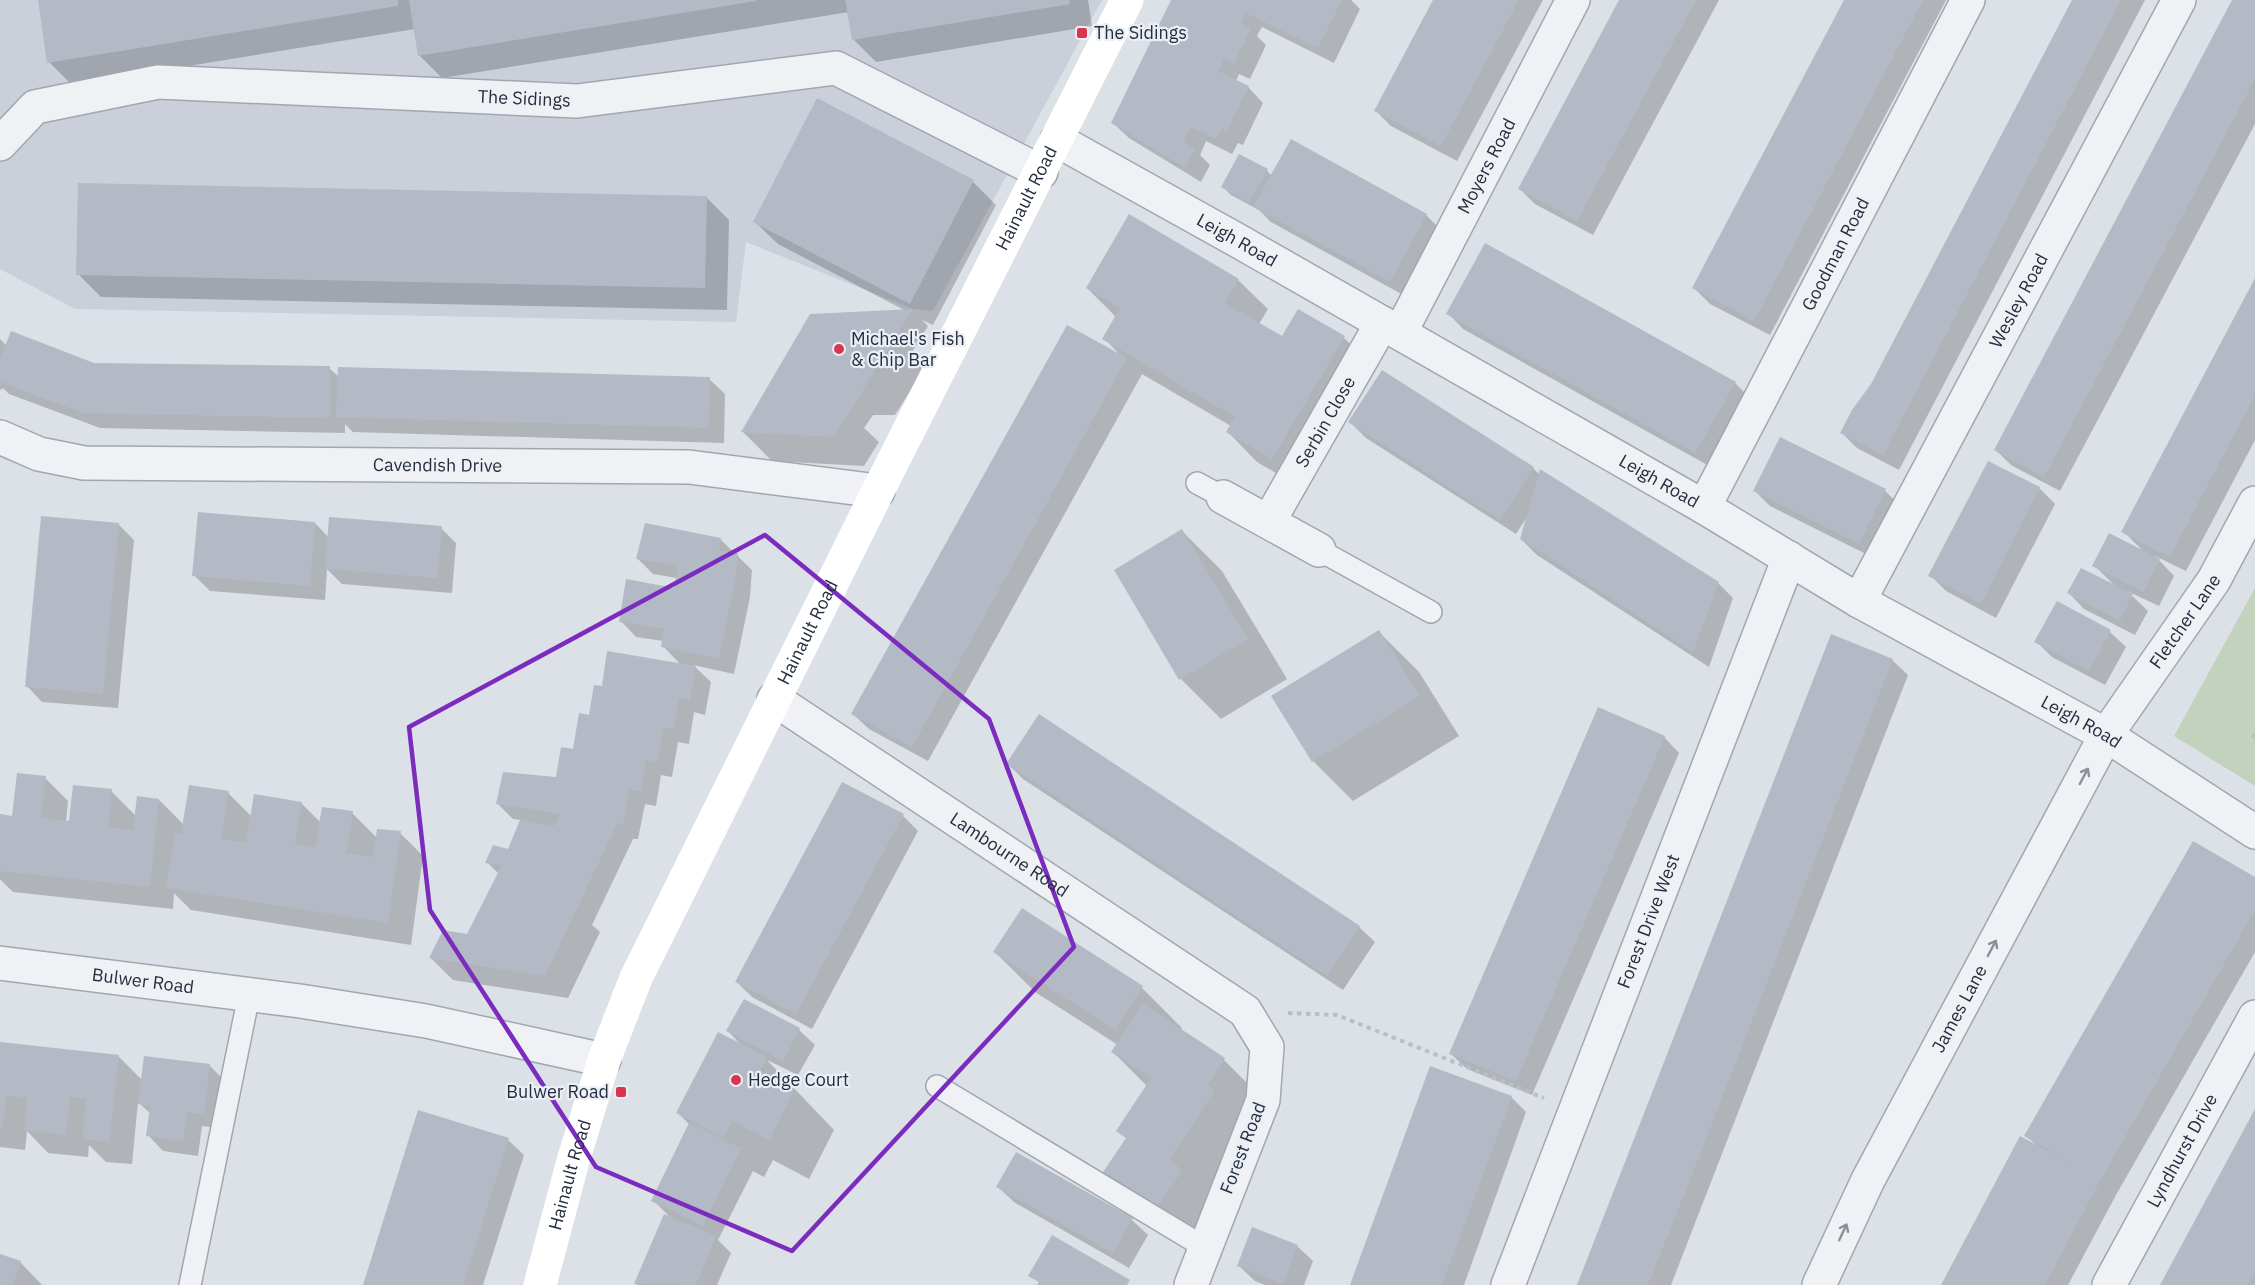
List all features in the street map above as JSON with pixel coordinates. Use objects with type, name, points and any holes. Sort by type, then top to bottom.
[{"type":"street","name":"Hainault Road","points":[[540,1285],[573,1161],[604,1060],[636,978],[878,490],[1127,0]]},
{"type":"street","name":"Moyers Road","points":[[1391,328],[1573,0]]},
{"type":"street","name":"Goodman Road","points":[[1704,507],[1968,0]]},
{"type":"street","name":"Wesley Road","points":[[1859,601],[2179,0]]},
{"type":"street","name":"The Sidings","points":[[0,144],[34,107],[158,82],[577,101],[837,68],[1041,172]]},
{"type":"street","name":"Leigh Road","points":[[1057,140],[1704,507],[1859,601],[2106,735],[2255,832]]},
{"type":"street","name":"Serbin Close","points":[[1269,521],[1391,328]]},
{"type":"street","name":"Cavendish Drive","points":[[0,437],[39,454],[84,463],[689,467],[878,490]]},
{"type":"street","points":[[1210,490],[1319,550]]},
{"type":"street","name":"Fletcher Lane","points":[[2106,735],[2214,580],[2255,503]]},
{"type":"street","name":"Forest Drive West","points":[[1508,1285],[1789,558]]},
{"type":"street","name":"Lambourne Road","points":[[774,699],[1245,1011]]},
{"type":"street","name":"James Lane","points":[[1818,1285],[1868,1180],[2106,735]]},
{"type":"street","name":"Bulwer Road","points":[[0,963],[249,995],[426,1021],[604,1060]]},
{"type":"street","name":"Forest Road","points":[[1191,1285],[1263,1100],[1267,1047],[1245,1011]]},
{"type":"street","name":"Lyndhurst Drive","points":[[2109,1285],[2255,1017]]},
{"type":"lane","points":[[1319,550],[1431,612]]},
{"type":"lane","points":[[190,1285],[249,995]]},
{"type":"lane","points":[[937,1086],[1204,1247]]},
{"type":"path","points":[[2255,734],[2252,739],[2255,741]]},
{"type":"path","points":[[1337,1015],[1544,1098]]},
{"type":"highlighted area","points":[[765,535],[989,719],[1074,947],[792,1251],[596,1167],[430,910],[409,727]]},
{"type":"shaded area","points":[[0,0],[1102,0],[933,311],[913,309],[746,242],[736,322],[75,309],[0,269]]},
{"type":"green space","points":[[2255,588],[2255,786],[2174,736]]},
{"type":"building","points":[[38,0],[398,0],[398,6],[47,63]]},
{"type":"building","points":[[409,0],[756,0],[756,1],[418,56]]},
{"type":"building","points":[[845,0],[1069,0],[1070,4],[852,40]]},
{"type":"building","points":[[1171,0],[1342,0],[1318,48],[1246,13],[1241,23],[1251,28],[1234,64],[1224,59],[1218,71],[1249,86],[1227,131],[1222,128],[1216,139],[1191,127],[1183,142],[1195,149],[1185,168],[1111,123]]},
{"type":"building","points":[[1433,0],[1519,0],[1441,146],[1374,111]]},
{"type":"building","points":[[1619,0],[1696,0],[1577,221],[1518,189]]},
{"type":"building","points":[[1844,0],[1923,0],[1754,321],[1692,288]]},
{"type":"building","points":[[2072,0],[2121,0],[1883,455],[1840,433],[1852,410],[1871,384]]},
{"type":"building","points":[[2232,0],[2255,0],[2255,79],[2044,477],[1994,450]]},
{"type":"building","points":[[817,98],[974,180],[910,304],[753,222]]},
{"type":"building","points":[[1291,139],[1427,214],[1390,282],[1253,207]]},
{"type":"building","points":[[1239,154],[1268,169],[1249,203],[1221,187]]},
{"type":"building","points":[[78,183],[707,196],[705,288],[76,275]]},
{"type":"building","points":[[1129,214],[1239,279],[1225,303],[1282,336],[1298,309],[1345,336],[1272,459],[1226,432],[1235,417],[1102,339],[1120,308],[1086,288]]},
{"type":"building","points":[[1485,243],[1736,382],[1695,453],[1446,314]]},
{"type":"building","points":[[2255,278],[2255,395],[2170,557],[2121,532]]},
{"type":"building","points":[[913,309],[834,437],[741,432],[810,314]]},
{"type":"building","points":[[1067,325],[1127,358],[912,747],[851,714]]},
{"type":"building","points":[[11,331],[94,363],[330,366],[330,418],[83,413],[0,382],[0,359]]},
{"type":"building","points":[[338,367],[710,377],[709,428],[336,417]]},
{"type":"building","points":[[1382,370],[1534,467],[1500,520],[1348,422]]},
{"type":"building","points":[[1780,437],[1886,489],[1859,544],[1753,491]]},
{"type":"building","points":[[1988,461],[2040,487],[1981,604],[1928,576]]},
{"type":"building","points":[[1540,469],[1719,582],[1693,652],[1520,539]]},
{"type":"building","points":[[198,512],[315,522],[310,586],[192,576]]},
{"type":"building","points":[[41,516],[119,523],[103,694],[25,687]]},
{"type":"building","points":[[329,517],[442,526],[437,578],[325,569]]},
{"type":"building","points":[[645,523],[721,538],[719,550],[738,553],[735,581],[719,659],[661,647],[664,629],[619,622],[626,579],[674,588],[678,565],[636,559]]},
{"type":"building","points":[[1182,529],[1248,639],[1179,680],[1114,570]]},
{"type":"building","points":[[2109,533],[2160,559],[2143,592],[2092,566]]},
{"type":"building","points":[[2081,568],[2133,594],[2120,621],[2067,593]]},
{"type":"building","points":[[2057,601],[2111,630],[2089,671],[2034,642]]},
{"type":"building","points":[[1379,630],[1420,696],[1312,762],[1271,696]]},
{"type":"building","points":[[1831,634],[1893,659],[1699,1157],[1648,1285],[1577,1285]]},
{"type":"building","points":[[607,651],[696,666],[690,700],[678,698],[674,730],[663,727],[657,763],[646,760],[641,791],[629,790],[623,825],[617,824],[545,976],[429,958],[443,930],[467,934],[502,865],[485,863],[493,845],[508,849],[520,820],[554,826],[560,814],[496,804],[503,772],[556,777],[561,747],[573,749],[579,713],[589,715],[594,685],[602,686]]},
{"type":"building","points":[[1598,707],[1665,736],[1516,1081],[1449,1054]]},
{"type":"building","points":[[1039,714],[1360,926],[1327,976],[1006,764]]},
{"type":"building","points":[[17,773],[46,776],[41,818],[69,821],[73,785],[112,789],[108,827],[133,830],[137,796],[159,799],[150,887],[0,871],[0,814],[12,816]]},
{"type":"building","points":[[842,782],[904,814],[796,1014],[735,982]]},
{"type":"building","points":[[189,785],[229,791],[221,839],[246,843],[254,794],[302,802],[295,844],[315,847],[322,807],[353,811],[346,853],[373,857],[377,829],[401,831],[388,923],[166,888],[175,833],[181,834]]},
{"type":"building","points":[[2193,841],[2255,877],[2255,910],[2101,1179],[2045,1285],[1941,1285],[2020,1136],[2078,1167],[2024,1136]]},
{"type":"building","points":[[1022,908],[1143,986],[1115,1030],[993,952]]},
{"type":"building","points":[[744,999],[800,1028],[783,1061],[726,1031]]},
{"type":"building","points":[[1143,1004],[1225,1058],[1208,1085],[1215,1090],[1169,1160],[1183,1170],[1155,1210],[1101,1175],[1126,1138],[1116,1131],[1151,1078],[1111,1052]]},
{"type":"building","name":"Hedge Court","points":[[718,1032],[767,1057],[760,1071],[795,1089],[769,1140],[732,1121],[724,1138],[676,1113]]},
{"type":"building","points":[[0,1042],[119,1055],[109,1142],[82,1139],[86,1099],[70,1097],[66,1135],[24,1130],[27,1098],[6,1095],[3,1127],[0,1127]]},
{"type":"building","points":[[144,1056],[210,1064],[204,1114],[187,1112],[183,1141],[146,1136],[150,1106],[138,1104]]},
{"type":"building","points":[[1430,1066],[1512,1096],[1500,1129],[1442,1285],[1350,1285]]},
{"type":"building","points":[[2255,1109],[2255,1273],[2248,1285],[2160,1285]]},
{"type":"building","points":[[418,1110],[509,1138],[463,1285],[363,1285]]},
{"type":"building","points":[[689,1123],[741,1148],[703,1226],[651,1201]]},
{"type":"building","points":[[1016,1152],[1133,1218],[1113,1253],[996,1187]]},
{"type":"building","points":[[664,1214],[716,1236],[696,1285],[634,1284]]},
{"type":"building","points":[[1252,1227],[1298,1245],[1283,1284],[1237,1266]]},
{"type":"building","points":[[1052,1235],[1130,1280],[1127,1285],[1037,1285],[1039,1282],[1028,1276]]},
{"type":"building","points":[[0,1254],[21,1261],[13,1285],[0,1285]]},
{"type":"place","name":"The Sidings","points":[[1082,33]]},
{"type":"place","name":"Michael's Fish & Chip Bar","points":[[839,349]]},
{"type":"place","name":"Hedge Court","points":[[736,1080]]},
{"type":"place","name":"Bulwer Road","points":[[621,1092]]}]
